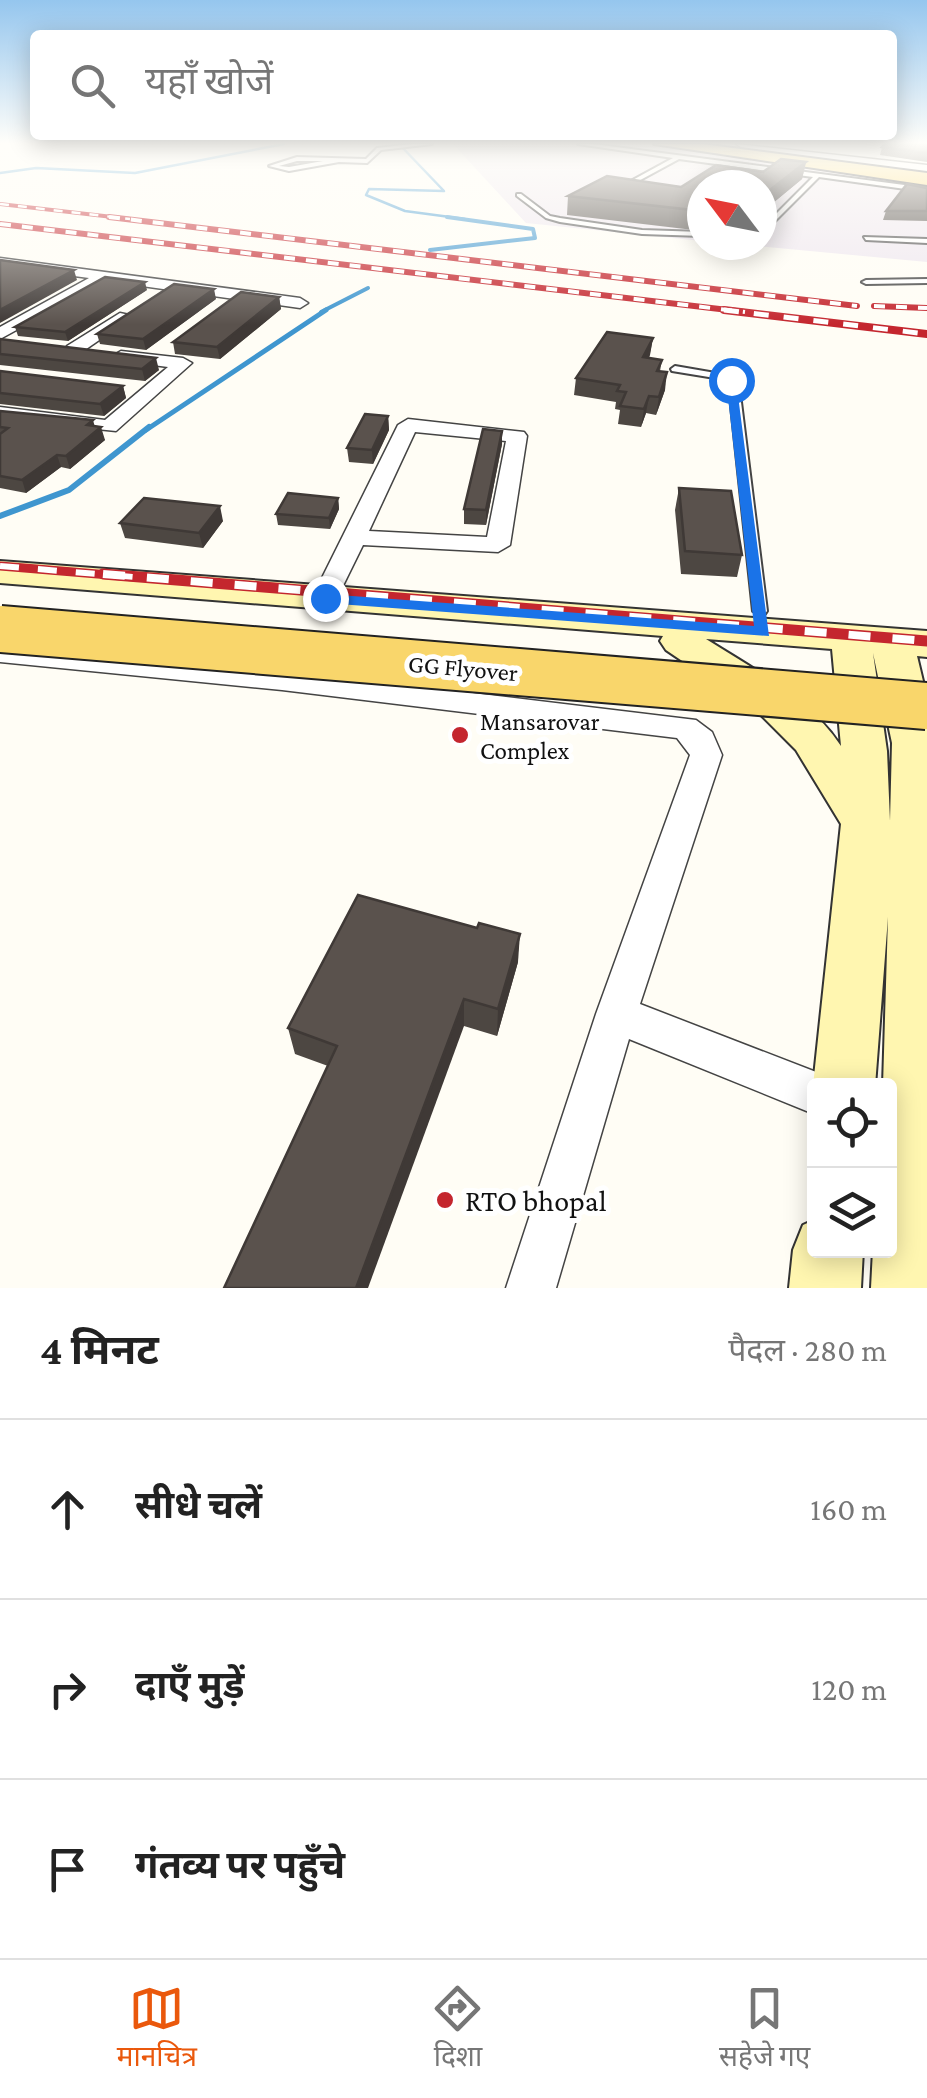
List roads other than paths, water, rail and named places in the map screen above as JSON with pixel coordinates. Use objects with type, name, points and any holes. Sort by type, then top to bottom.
[{"type":"main road","points":[[0,572],[325,598],[762,621],[900,650]]},
{"type":"main road","points":[[0,593],[680,641],[900,650]]},
{"type":"main road","name":"GG Flyover","points":[[0,608],[501,643],[900,650]]},
{"type":"main road","points":[[762,621],[900,650]]},
{"type":"main road","name":"GG Flyover","points":[[0,629],[927,706]]},
{"type":"main road","points":[[680,641],[774,702],[812,738],[868,828]]},
{"type":"main road","points":[[900,650],[920,774],[908,1263]]},
{"type":"main road","points":[[845,1078],[868,828],[866,734],[900,650]]},
{"type":"main road","points":[[824,1288],[827,1258]]},
{"type":"street","points":[[4,265],[300,303]]},
{"type":"street","points":[[0,334],[102,277]]},
{"type":"street","points":[[155,297],[172,286]]},
{"type":"street","points":[[224,306],[239,295]]},
{"type":"street","points":[[0,413],[109,427],[140,390],[183,363],[64,350],[138,308]]},
{"type":"street","points":[[151,360],[180,338]]},
{"type":"street","points":[[325,598],[408,425],[517,436],[498,545],[356,537]]},
{"type":"street","points":[[0,654],[282,680],[685,728],[701,740],[706,755],[616,1014],[531,1288]]},
{"type":"street","points":[[616,1014],[807,1089]]},
{"type":"lane","points":[[531,204],[548,217],[560,220],[642,232],[687,234]]},
{"type":"lane","points":[[866,238],[927,241]]},
{"type":"lane","points":[[866,282],[927,281]]},
{"type":"lane","points":[[676,370],[724,377],[734,386],[762,621]]},
{"type":"waterway","points":[[388,204],[405,211],[465,219]]},
{"type":"waterway","points":[[430,250],[535,238],[533,229],[447,217]]},
{"type":"waterway","points":[[321,312],[368,288]]},
{"type":"waterway","points":[[146,430],[326,310]]},
{"type":"waterway","points":[[0,516],[69,490],[149,427]]},
{"type":"railway","points":[[1,204],[130,219]]},
{"type":"railway","points":[[109,217],[857,306]]},
{"type":"railway","points":[[0,224],[745,312]]},
{"type":"railway","points":[[874,306],[927,308]]},
{"type":"railway","points":[[724,310],[927,334]]},
{"type":"railway","points":[[0,566],[134,577]]},
{"type":"railway","points":[[103,574],[927,641]]},
{"type":"place","name":"Mansarovar Complex","points":[[460,735]]},
{"type":"place","name":"RTO bhopal","points":[[445,1200]]}]
